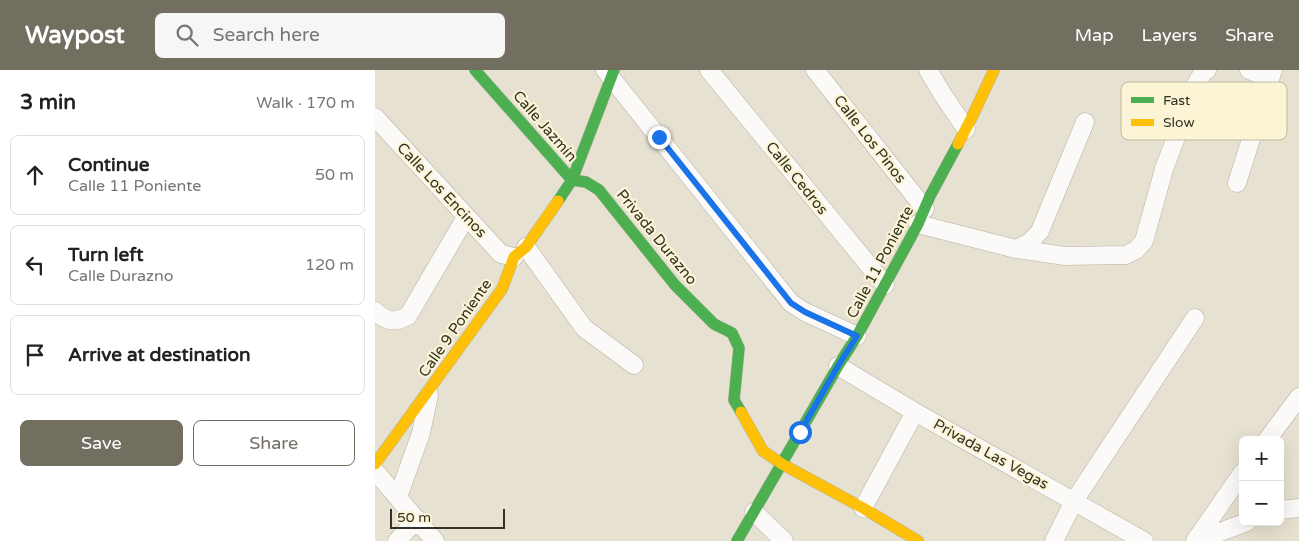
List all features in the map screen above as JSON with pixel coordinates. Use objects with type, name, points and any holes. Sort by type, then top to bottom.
[{"type":"street","name":"Calle Jazmín","points":[[475,70],[572,180]]},
{"type":"street","name":"Calle Cedros","points":[[709,70],[885,285]]},
{"type":"street","name":"Calle Los Pinos","points":[[815,70],[921,216]]},
{"type":"street","points":[[928,70],[966,129]]},
{"type":"street","points":[[1197,82],[1204,71],[1207,70]]},
{"type":"street","points":[[1249,70],[1257,73],[1272,70],[1268,82]]},
{"type":"street","name":"Calle 9 Poniente","points":[[375,464],[502,289],[520,252],[572,180],[610,72]]},
{"type":"street","points":[[610,72],[791,303],[805,312],[857,336]]},
{"type":"street","name":"Calle 11 Poniente","points":[[737,541],[885,285],[966,129],[991,72]]},
{"type":"street","name":"Calle Los Encinos","points":[[375,117],[501,254],[520,252]]},
{"type":"street","points":[[1016,249],[1030,242],[1040,231],[1085,122]]},
{"type":"street","points":[[921,216],[1016,249],[1065,256],[1126,255],[1136,250],[1144,241],[1164,169],[1175,140]]},
{"type":"street","points":[[1237,183],[1250,140]]},
{"type":"street","name":"Privada Durazno","points":[[572,180],[586,182],[599,190],[675,285],[714,324],[732,333],[739,348],[734,400],[763,451],[782,464],[863,508],[918,541]]},
{"type":"street","points":[[375,312],[384,319],[396,321],[407,316],[467,217]]},
{"type":"street","points":[[520,252],[584,328],[634,365]]},
{"type":"street","points":[[1053,541],[1074,501],[1195,318]]},
{"type":"street","name":"Privada Las Vegas","points":[[838,366],[915,412],[1144,541]]},
{"type":"street","points":[[398,497],[421,433],[431,387]]},
{"type":"street","points":[[1270,436],[1299,397]]},
{"type":"street","points":[[863,508],[915,412]]},
{"type":"street","points":[[375,471],[435,541]]},
{"type":"street","points":[[1195,541],[1239,478]]},
{"type":"street","points":[[1284,510],[1299,508]]},
{"type":"street","points":[[754,512],[784,541]]},
{"type":"street","points":[[397,541],[417,518]]},
{"type":"street","points":[[1195,541],[1239,525]]},
{"type":"traffic: fast","points":[[475,70],[572,180],[586,182],[599,190],[675,285],[714,324],[732,333],[739,348],[734,400],[741,412]]},
{"type":"traffic: fast","points":[[558,201],[572,180],[614,70]]},
{"type":"traffic: fast","points":[[737,541],[857,336],[918,224],[930,196],[958,144]]},
{"type":"traffic: slow","points":[[958,144],[994,70]]},
{"type":"traffic: slow","points":[[375,464],[502,289],[514,257],[526,247],[558,201]]},
{"type":"traffic: slow","points":[[741,412],[763,451],[782,464],[863,508],[918,541]]},
{"type":"route","points":[[659,137],[791,303],[805,312],[857,336],[800,432]]}]
